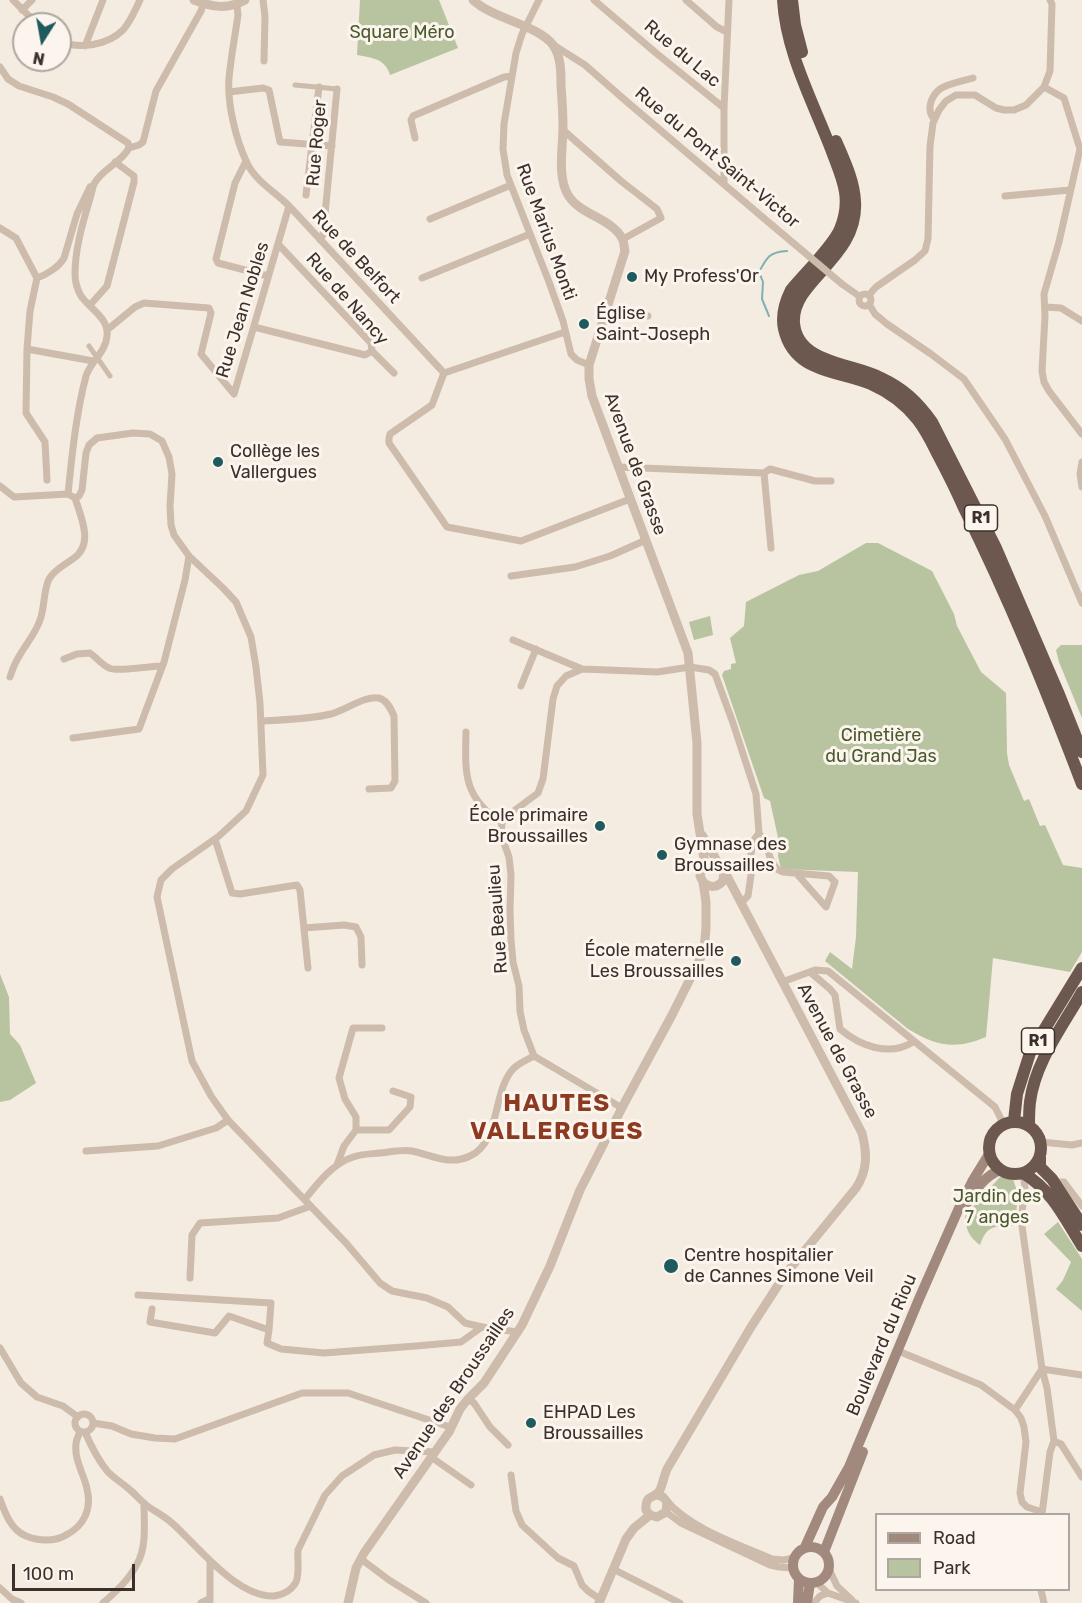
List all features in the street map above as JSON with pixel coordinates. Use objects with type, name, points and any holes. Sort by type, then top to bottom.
[{"type":"highway","name":"R1","points":[[783,0],[786,28],[794,57],[838,170],[845,191],[846,206],[839,231],[787,298],[783,323],[788,340],[798,356],[808,363],[882,390],[903,404],[920,422],[987,554],[1049,696],[1082,784]]},
{"type":"highway","name":"R1","points":[[792,0],[802,53],[847,167],[856,203],[854,223],[846,243],[800,299],[795,314],[795,330],[803,345],[817,356],[864,370],[902,389],[919,405],[932,422],[996,548],[1082,752]]},
{"type":"highway","name":"R1","points":[[1007,1123],[1030,1053],[1082,968]]},
{"type":"highway","name":"R1","points":[[1029,1125],[1030,1101],[1036,1077],[1082,992]]},
{"type":"highway","points":[[1040,1157],[1030,1170],[1023,1173],[1015,1175],[1000,1170],[995,1166],[989,1154],[990,1138],[995,1130],[1007,1123],[1022,1122],[1029,1125],[1041,1142],[1040,1167],[1054,1182],[1082,1225]]},
{"type":"highway","points":[[1023,1173],[1044,1189],[1082,1246]]},
{"type":"main road","name":"Boulevard du Riou","points":[[805,1548],[823,1507],[849,1467],[955,1218],[973,1180],[989,1154]]},
{"type":"main road","name":"Boulevard du Riou","points":[[824,1552],[877,1416],[963,1213],[980,1185],[1000,1170]]},
{"type":"main road","points":[[798,1603],[799,1579],[793,1563],[800,1550],[805,1548],[815,1547],[824,1552],[829,1569],[824,1577],[813,1583],[799,1579]]},
{"type":"main road","points":[[807,1603],[813,1583]]},
{"type":"street","points":[[14,0],[22,10],[32,0]]},
{"type":"street","points":[[85,46],[103,0]]},
{"type":"street","points":[[72,45],[85,46],[102,42],[123,30],[132,18],[140,0]]},
{"type":"street","points":[[194,0],[223,7],[241,2],[229,80],[233,122],[246,161],[236,183],[216,259],[218,263],[268,276]]},
{"type":"street","points":[[263,0],[264,61]]},
{"type":"street","name":"Rue Marius Monti","points":[[539,0],[522,34],[516,53],[503,132],[504,162],[563,321],[573,357],[589,365]]},
{"type":"street","name":"Rue du Lac","points":[[594,0],[724,108]]},
{"type":"street","points":[[686,0],[717,27],[727,32]]},
{"type":"street","points":[[724,184],[724,108],[729,0]]},
{"type":"street","points":[[869,295],[876,287],[925,251],[928,239],[930,146],[934,119],[946,101],[956,95],[975,95],[996,108],[1014,110],[1026,105],[1044,87],[1050,71],[1052,4],[1050,0]]},
{"type":"street","points":[[476,1],[484,8],[526,27],[553,45],[561,67],[562,173],[568,195],[574,202],[616,231],[623,239],[661,218],[657,209],[621,182],[563,130]]},
{"type":"street","points":[[129,148],[143,142],[156,91],[203,4]]},
{"type":"street","name":"Rue du Pont Saint-Victor","points":[[553,45],[585,65],[773,226],[859,296]]},
{"type":"street","points":[[0,67],[8,79],[19,86],[68,104],[128,142],[129,148],[126,153],[89,188],[77,214],[61,263],[37,278]]},
{"type":"street","points":[[415,138],[411,120],[413,116],[504,77],[512,76]]},
{"type":"street","points":[[934,119],[930,115],[931,101],[940,89],[973,78]]},
{"type":"street","points":[[934,82],[940,89]]},
{"type":"street","name":"Rue Roger","points":[[295,85],[337,89],[323,235],[320,240]]},
{"type":"street","points":[[230,92],[270,86],[280,142],[332,146]]},
{"type":"street","points":[[306,195],[319,87]]},
{"type":"street","points":[[1044,87],[1064,98],[1080,149],[1044,294],[1042,371],[1044,382],[1082,434]]},
{"type":"street","name":"Rue de Belfort","points":[[246,161],[252,173],[289,206],[444,373]]},
{"type":"street","points":[[90,305],[107,286],[134,182],[134,176],[115,162]]},
{"type":"street","points":[[10,677],[15,662],[35,631],[41,617],[46,585],[58,568],[76,556],[85,536],[72,496],[78,417],[87,374],[107,339],[105,323],[82,297],[75,276],[82,224],[94,184]]},
{"type":"street","points":[[430,219],[511,185]]},
{"type":"street","points":[[1005,196],[1070,190]]},
{"type":"street","name":"Rue Jean Nobles","points":[[107,330],[135,307],[144,303],[209,308],[211,313],[201,354],[234,394],[289,206]]},
{"type":"street","points":[[0,228],[16,238],[37,278],[30,311],[26,412],[45,442],[47,480]]},
{"type":"street","points":[[422,278],[530,234]]},
{"type":"street","name":"Avenue de Grasse","points":[[623,239],[625,251],[589,365],[589,379],[592,396],[688,653],[697,743],[697,814],[700,830],[739,899],[862,1133],[866,1150],[866,1168],[861,1181],[784,1276],[751,1327],[667,1469],[661,1497]]},
{"type":"street","name":"Rue de Nancy","points":[[279,244],[371,343],[372,351],[394,373]]},
{"type":"street","points":[[869,295],[863,293],[859,296],[861,305],[869,304]]},
{"type":"street","points":[[869,295],[871,300],[869,304],[875,314],[964,379],[1010,448],[1045,516],[1082,603]]},
{"type":"street","points":[[1045,307],[1061,308],[1082,321]]},
{"type":"street","points":[[606,313],[648,316]]},
{"type":"street","points":[[254,327],[365,355],[372,351]]},
{"type":"street","points":[[565,332],[444,373],[432,405],[390,434],[389,443],[447,527],[521,541],[630,499]]},
{"type":"street","points":[[89,346],[110,376]]},
{"type":"street","points":[[27,349],[93,361]]},
{"type":"street","points":[[0,486],[15,496],[54,494],[79,496],[82,490],[86,453],[89,445],[97,438],[133,433],[150,434],[162,441],[169,457],[172,474],[171,525],[174,535],[189,556],[236,602],[250,637],[256,667],[261,721],[263,775],[246,812],[215,839],[172,869],[161,880],[157,897],[192,1061],[207,1090],[228,1120],[305,1199],[380,1283],[392,1291],[427,1298],[448,1307],[465,1323],[517,1332]]},
{"type":"street","points":[[1082,462],[1080,474],[1082,487]]},
{"type":"street","points":[[618,467],[764,473],[770,470],[815,481],[831,481]]},
{"type":"street","points":[[764,473],[771,548]]},
{"type":"street","points":[[511,576],[575,567],[610,556],[646,540]]},
{"type":"street","points":[[74,738],[139,729],[162,666],[185,580],[189,556]]},
{"type":"street","points":[[513,640],[582,669],[657,672],[690,667],[709,670],[715,674],[756,794],[759,833],[771,860],[777,869],[783,872],[796,873],[829,876],[835,882],[826,907],[796,873]]},
{"type":"street","points":[[520,686],[536,649]]},
{"type":"street","points":[[63,659],[77,654],[90,653],[114,670],[162,666]]},
{"type":"street","points":[[466,732],[466,777],[473,796],[490,815],[502,823],[511,813],[538,793],[543,779],[553,699],[557,686],[566,676],[582,669]]},
{"type":"street","points":[[261,721],[329,715],[370,698],[384,700],[394,716],[395,781],[391,788],[369,789]]},
{"type":"street","name":"Rue Beaulieu","points":[[502,823],[501,835],[509,857],[511,875],[510,910],[513,962],[519,986],[520,1011],[524,1030],[534,1056]]},
{"type":"street","points":[[700,830],[704,859],[700,872],[702,882],[705,885],[717,885],[724,877],[721,867],[710,862],[703,866]]},
{"type":"street","points":[[739,899],[748,896],[753,841],[759,833]]},
{"type":"street","points":[[215,839],[232,893],[240,894],[297,885],[300,890],[308,968]]},
{"type":"street","name":"Avenue des Broussailles","points":[[348,1603],[356,1568],[361,1559],[433,1454],[454,1419],[468,1399],[484,1383],[526,1318],[580,1190],[702,956],[706,928],[706,902],[702,882]]},
{"type":"street","name":"Avenue de Grasse","points":[[717,885],[739,899]]},
{"type":"street","name":"Avenue des Broussailles","points":[[706,902],[709,893],[717,885]]},
{"type":"street","points":[[304,928],[344,925],[356,927],[361,937],[362,965]]},
{"type":"street","points":[[782,982],[815,970],[828,971],[995,1107],[1001,1119],[1007,1123]]},
{"type":"street","points":[[810,972],[826,984],[835,995],[838,1024],[845,1033],[875,1049],[895,1050],[913,1042]]},
{"type":"street","points":[[336,1166],[344,1146],[356,1130],[356,1118],[345,1099],[339,1078],[353,1028],[382,1028]]},
{"type":"street","points":[[305,1199],[324,1176],[353,1157],[383,1152],[410,1151],[458,1161],[471,1156],[482,1149],[507,1079],[515,1067],[534,1056],[622,1108]]},
{"type":"street","points":[[356,1130],[389,1130],[410,1107],[411,1097],[393,1091]]},
{"type":"street","points":[[86,1151],[158,1146],[216,1128],[228,1120]]},
{"type":"street","points":[[1041,1142],[1072,1145],[1082,1143]]},
{"type":"street","points":[[903,1353],[981,1385],[1015,1410],[1024,1427],[1026,1443],[1020,1492],[1022,1502],[1027,1507],[1042,1513],[1050,1452],[1054,1440],[1021,1219],[1025,1188],[1023,1173]]},
{"type":"street","points":[[1054,1182],[1064,1182],[1082,1206]]},
{"type":"street","points":[[190,1278],[192,1235],[200,1223],[278,1218],[311,1206]]},
{"type":"street","points":[[138,1295],[271,1303],[267,1343],[281,1348],[324,1353],[460,1342],[482,1327]]},
{"type":"street","points":[[152,1309],[150,1322],[204,1332],[214,1333],[230,1316],[269,1330]]},
{"type":"street","points":[[0,1348],[21,1383],[37,1397],[63,1406],[78,1417]]},
{"type":"street","points":[[1042,1369],[1082,1375]]},
{"type":"street","points":[[1015,1410],[1042,1369]]},
{"type":"street","points":[[93,1423],[111,1426],[131,1434],[155,1438],[176,1438],[302,1394],[348,1393],[450,1427]]},
{"type":"street","points":[[468,1399],[474,1403],[490,1427],[508,1444]]},
{"type":"street","points":[[93,1423],[88,1415],[83,1414],[75,1423],[76,1428],[83,1432],[108,1472],[144,1503],[171,1522],[210,1561],[233,1579],[251,1592],[271,1596],[281,1595],[296,1582],[299,1569],[298,1550],[325,1495],[342,1476],[374,1455],[402,1450],[433,1454],[471,1485]]},
{"type":"street","points":[[0,1499],[14,1527],[25,1536],[41,1540],[59,1539],[75,1531],[83,1522],[88,1490],[76,1454],[75,1443],[93,1423]]},
{"type":"street","points":[[1054,1440],[1061,1444],[1082,1477]]},
{"type":"street","points":[[511,1475],[516,1511],[522,1525],[558,1558],[574,1566],[582,1585],[600,1601]]},
{"type":"street","name":"Avenue de Grasse","points":[[600,1601],[630,1532],[650,1515],[646,1510],[646,1503],[650,1497],[661,1497],[668,1505],[666,1512]]},
{"type":"street","points":[[661,1497],[684,1518],[698,1526],[772,1559],[793,1563]]},
{"type":"street","points":[[103,1603],[122,1585],[138,1563],[144,1539],[144,1503]]},
{"type":"street","points":[[650,1515],[657,1517],[666,1512],[681,1523],[770,1565],[779,1568],[793,1563]]},
{"type":"street","points":[[361,1559],[426,1603]]},
{"type":"street","points":[[201,1603],[210,1601],[210,1561]]},
{"type":"street","points":[[612,1569],[680,1603]]},
{"type":"street","points":[[829,1569],[837,1586],[855,1603]]},
{"type":"street","points":[[813,1583],[828,1593],[855,1603]]},
{"type":"street","points":[[0,1588],[12,1599],[21,1603]]},
{"type":"street","points":[[814,1603],[820,1596],[828,1593]]},
{"type":"green space","name":"Square Méro","points":[[360,0],[439,0],[458,48],[390,75],[381,62],[357,55]]},
{"type":"green space","name":"Cimetière du Grand Jas","points":[[866,543],[878,543],[932,571],[981,672],[1006,693],[1009,765],[1024,801],[1029,799],[1040,826],[1045,825],[1063,865],[1082,868],[1082,952],[1070,972],[993,958],[986,1037],[965,1044],[937,1042],[908,1029],[825,961],[830,952],[852,969],[856,937],[858,872],[781,869],[778,856],[779,842],[770,801],[764,798],[722,675],[724,671],[731,669],[731,664],[736,663],[730,638],[744,626],[746,602],[799,575],[818,571]]},
{"type":"green space","points":[[710,616],[713,635],[694,640],[689,622]]},
{"type":"green space","points":[[1061,645],[1082,645],[1082,718],[1059,662],[1056,650]]},
{"type":"green space","points":[[0,974],[9,997],[10,1034],[20,1045],[36,1083],[10,1100],[0,1102]]},
{"type":"green space","name":"Jardin des 7 anges","points":[[1000,1177],[1013,1179],[1018,1194],[1015,1226],[1002,1226],[989,1230],[980,1245],[969,1233],[965,1216]]},
{"type":"green space","points":[[1058,1222],[1082,1259],[1082,1311],[1056,1289],[1071,1262],[1044,1234]]},
{"type":"waterway","points":[[769,316],[762,299],[763,282],[759,272],[769,256],[787,251]]},
{"type":"place","name":"My Profess'Or","points":[[632,277]]},
{"type":"place","name":"Église Saint-Joseph","points":[[584,324]]},
{"type":"place","name":"Collège les Vallergues","points":[[218,462]]},
{"type":"place","name":"École primaire Broussailles","points":[[600,826]]},
{"type":"place","name":"Gymnase des Broussailles","points":[[662,855]]},
{"type":"place","name":"École maternelle Les Broussailles","points":[[736,961]]},
{"type":"place","name":"Centre hospitalier de Cannes Simone Veil","points":[[671,1266]]},
{"type":"place","name":"EHPAD Les Broussailles","points":[[531,1423]]},
{"type":"district","name":"HAUTES VALLERGUES","points":[[557,1118]]}]
